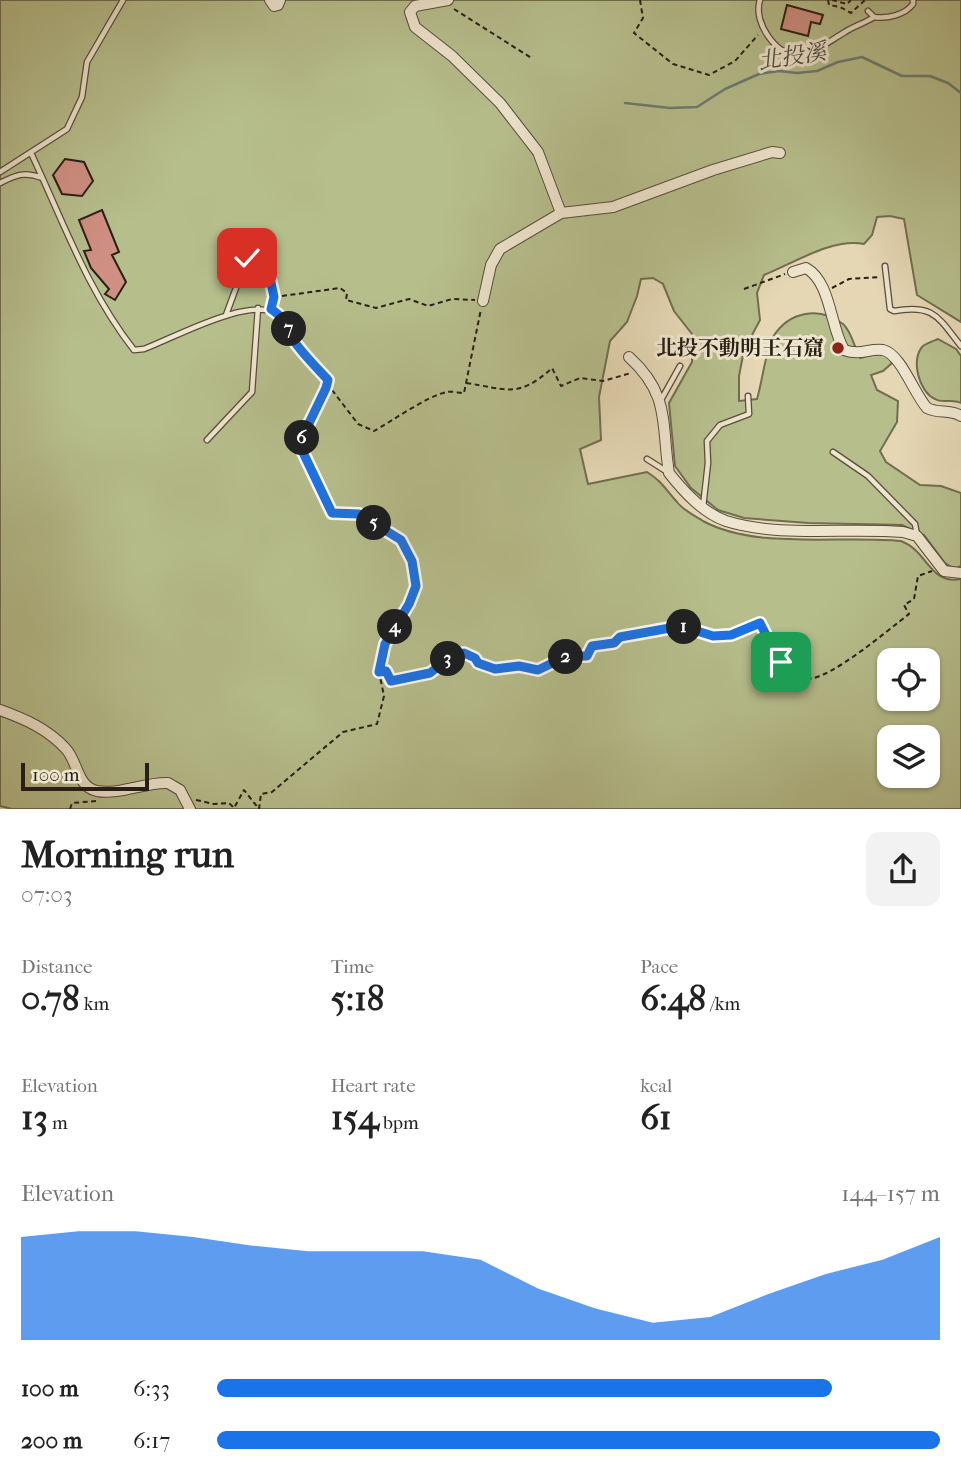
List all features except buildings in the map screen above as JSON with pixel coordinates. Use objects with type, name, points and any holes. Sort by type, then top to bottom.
[{"type":"street","points":[[270,0],[274,5],[278,5],[280,0]]},
{"type":"street","points":[[444,1],[415,6],[410,12],[415,27],[452,56],[515,121],[538,152],[561,213]]},
{"type":"street","points":[[483,301],[491,265],[499,249],[561,213],[613,207],[713,170],[772,152],[780,153]]},
{"type":"street","points":[[793,272],[806,268],[814,272],[825,292],[836,336],[844,350],[860,354],[882,350],[892,354],[927,408],[935,412],[956,412],[961,416]]},
{"type":"street","points":[[629,357],[642,371],[661,401],[669,473],[703,508],[725,520],[762,528],[903,532],[917,536],[944,571],[961,573]]},
{"type":"street","points":[[0,710],[38,726],[64,746],[74,760],[84,785],[89,789],[108,791],[168,783],[177,788],[190,809]]},
{"type":"lane","points":[[0,173],[67,129],[82,97],[87,62],[123,0]]},
{"type":"lane","points":[[760,0],[757,10],[764,29],[780,49],[791,54],[804,55],[874,17],[904,13],[913,4],[913,0]]},
{"type":"lane","points":[[868,11],[874,17]]},
{"type":"lane","points":[[32,153],[92,285],[134,349],[144,349],[226,315],[258,309],[271,309],[287,324],[292,338],[328,380],[299,444],[332,513],[359,514]]},
{"type":"lane","points":[[0,183],[19,174],[30,173],[43,178]]},
{"type":"lane","points":[[226,315],[247,258],[265,254],[274,297],[271,309]]},
{"type":"lane","points":[[885,266],[890,309],[894,311],[914,307],[929,311],[947,326],[961,346]]},
{"type":"lane","points":[[207,440],[252,392],[258,309]]},
{"type":"lane","points":[[661,401],[680,366]]},
{"type":"lane","points":[[703,508],[708,463],[707,441],[720,425],[749,414],[748,396]]},
{"type":"lane","points":[[833,452],[868,476],[915,524],[917,536]]},
{"type":"lane","points":[[647,459],[669,473]]},
{"type":"path","points":[[640,0],[643,18],[634,33],[673,64],[709,75],[735,61],[764,29]]},
{"type":"path","points":[[851,0],[847,4],[830,0],[829,5],[851,13],[865,0]]},
{"type":"path","points":[[444,1],[533,59]]},
{"type":"path","points":[[744,289],[793,272]]},
{"type":"path","points":[[825,292],[849,279],[887,277]]},
{"type":"path","points":[[274,297],[340,288],[347,293],[346,300],[376,308],[409,299],[428,306],[452,299],[483,301],[464,393],[447,392],[405,411],[397,419],[373,431],[358,424],[337,394],[327,385]]},
{"type":"path","points":[[466,383],[519,390],[535,383],[552,368],[561,386],[580,378],[603,380],[642,371]]},
{"type":"path","points":[[185,798],[214,804],[229,803],[234,808],[244,790],[259,809],[261,794],[272,792],[343,732],[377,724],[384,696],[379,672],[385,644],[409,604],[416,586],[412,561],[401,540],[359,514]]},
{"type":"path","points":[[379,672],[386,671],[391,681],[418,677],[430,673],[452,656],[465,653],[475,658],[478,663],[495,669],[519,666],[538,670],[567,656],[587,656],[592,646],[614,643],[620,637],[681,626],[713,636],[731,635],[760,623],[773,649],[774,662],[781,662],[793,676],[809,679],[848,662],[867,644],[909,614],[904,605],[914,599],[918,576],[931,572],[937,561]]},
{"type":"green space","points":[[0,0],[961,0],[961,322],[917,295],[904,219],[877,217],[872,235],[864,244],[852,243],[826,248],[764,275],[757,293],[760,320],[744,350],[739,376],[739,401],[757,399],[773,337],[787,321],[805,314],[825,315],[843,324],[851,335],[860,358],[880,353],[887,355],[892,363],[883,371],[871,375],[877,390],[898,401],[897,422],[880,451],[886,462],[920,485],[941,486],[961,493],[961,566],[955,569],[945,563],[924,535],[902,525],[808,523],[744,518],[718,510],[691,488],[675,466],[669,403],[692,362],[692,334],[674,311],[663,284],[653,278],[641,279],[627,322],[610,341],[599,397],[601,440],[580,449],[588,484],[647,472],[686,510],[724,530],[748,536],[799,540],[901,541],[917,552],[942,577],[950,580],[961,579],[961,809],[12,809],[0,806]]},
{"type":"green space","points":[[938,339],[956,349],[961,356],[961,403],[935,399],[925,390],[918,375],[919,352],[923,346]]},
{"type":"waterway","name":"北投溪","points":[[625,103],[670,108],[697,107],[725,89],[759,74],[817,71],[838,62],[862,57],[902,76],[930,76],[948,83],[961,93]]},
{"type":"place","name":"北投不動明王石窟","points":[[838,348]]},
{"type":"route","points":[[247,258],[265,254],[274,297],[271,309],[282,316],[292,338],[328,380],[299,444],[332,513],[359,514],[401,540],[412,561],[416,586],[409,604],[385,644],[379,672],[386,671],[391,681],[418,677],[430,673],[452,656],[464,653],[475,658],[478,663],[495,669],[519,666],[538,670],[567,656],[587,656],[592,646],[614,643],[620,637],[681,626],[713,636],[731,635],[760,623],[773,649],[774,662],[781,662]]}]
